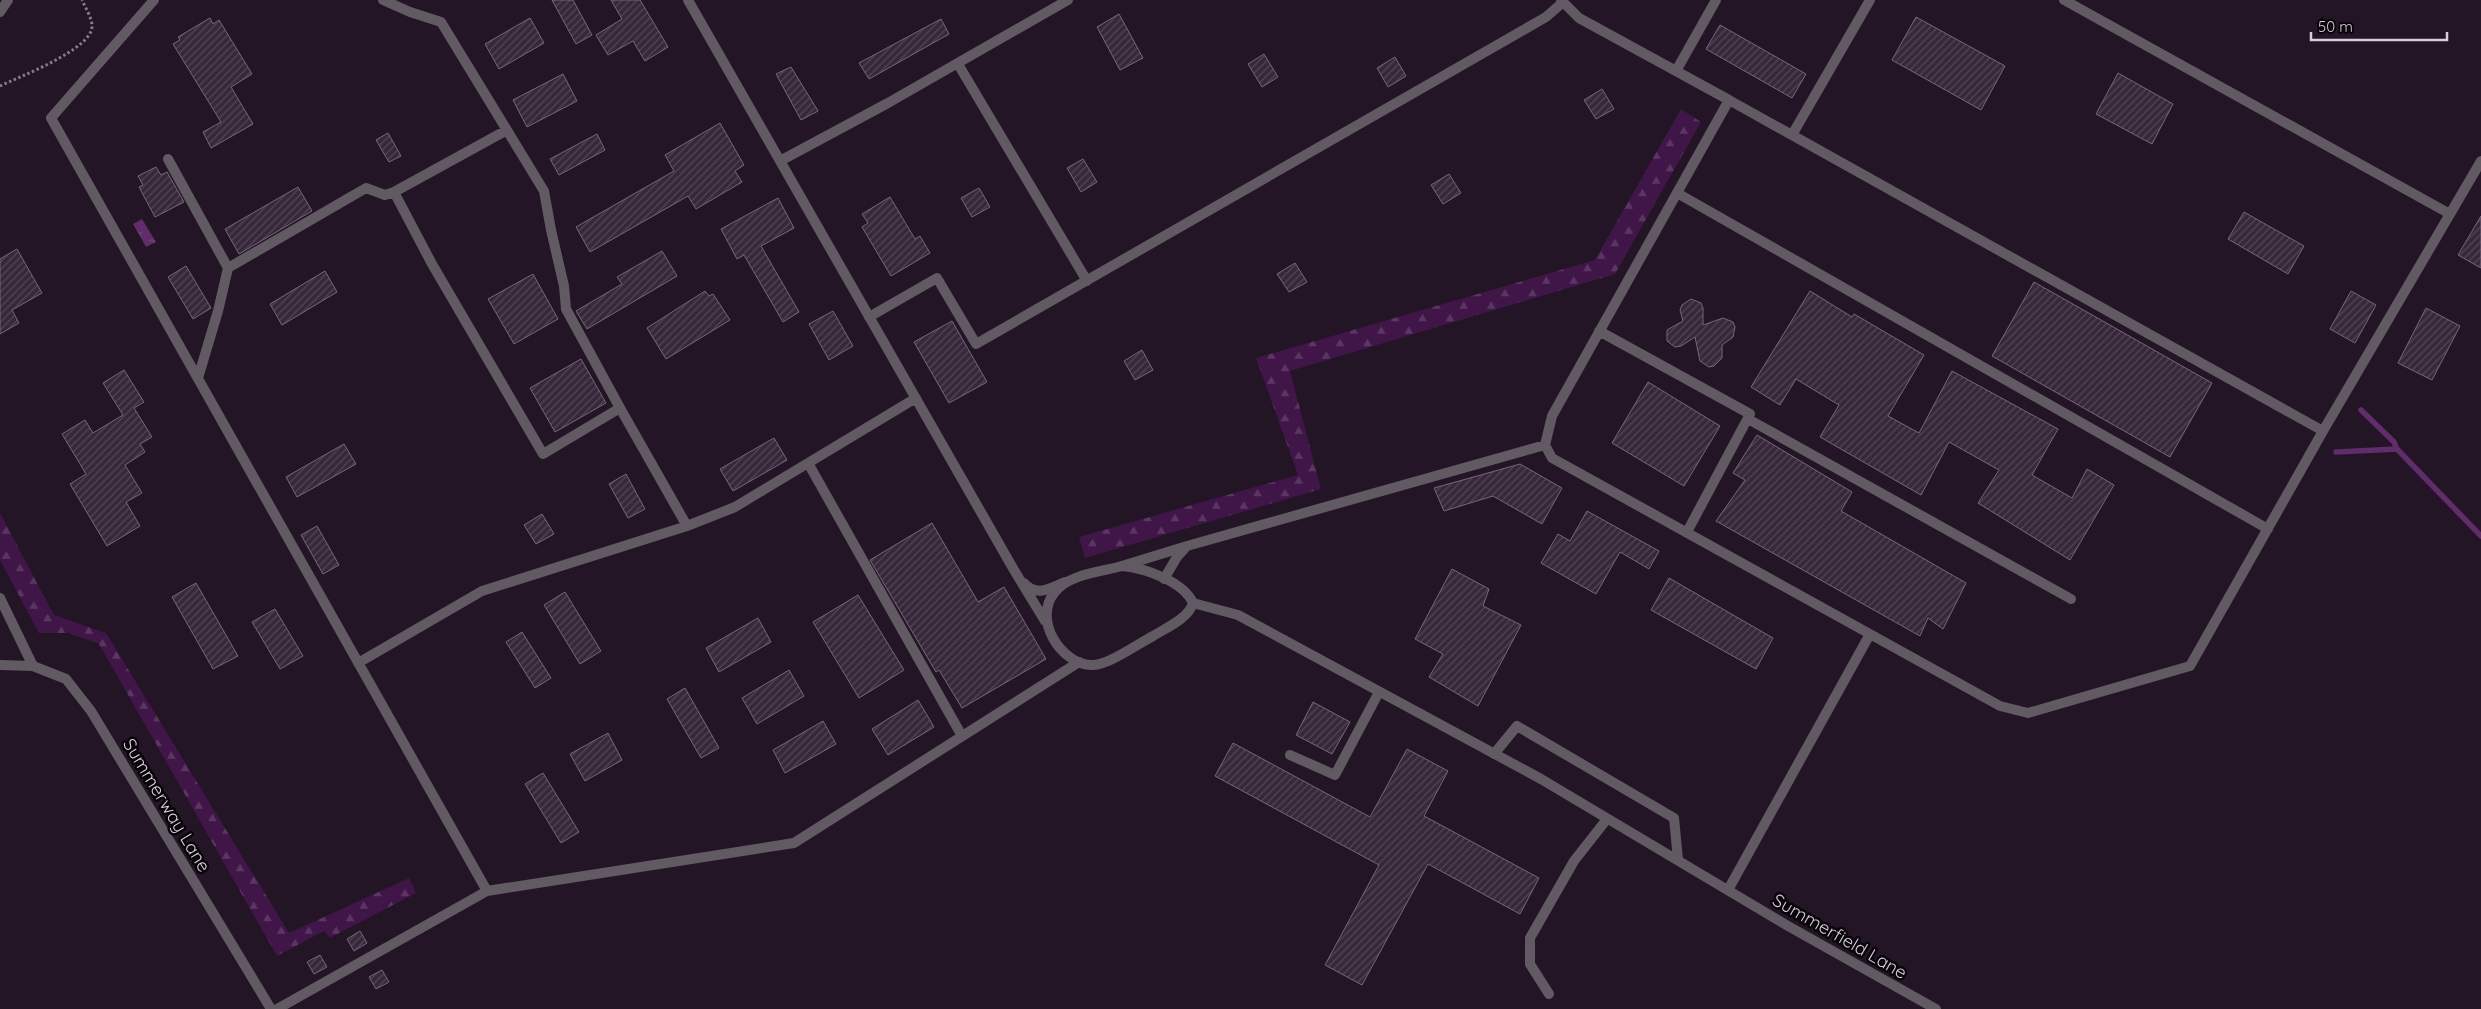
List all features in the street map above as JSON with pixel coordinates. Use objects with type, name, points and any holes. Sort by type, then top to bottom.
[{"type":"street","points":[[0,12],[8,0]]},
{"type":"street","points":[[154,0],[52,118],[487,891]]},
{"type":"street","points":[[383,0],[410,12],[441,22],[544,191],[564,286],[566,309],[687,526]]},
{"type":"street","points":[[688,0],[1014,570],[1045,620],[1052,637],[1069,656],[1079,662],[1091,666],[1101,664],[1185,616],[1191,609],[1193,603],[1189,595],[1164,579],[1138,568],[1122,566]]},
{"type":"street","points":[[780,161],[958,64],[1068,0]]},
{"type":"street","points":[[1676,71],[1716,0]]},
{"type":"street","points":[[1792,135],[1870,0]]},
{"type":"street","points":[[2064,0],[2450,214]]},
{"type":"street","points":[[869,316],[937,278],[976,344],[1546,17],[1561,1],[1579,18],[2323,431]]},
{"type":"street","points":[[958,64],[1087,281]]},
{"type":"street","points":[[1729,100],[1552,416],[1545,445],[1552,458],[2000,706],[2016,712],[2028,712],[2190,666],[2323,431],[2481,160]]},
{"type":"street","points":[[228,268],[366,188],[385,194],[394,192],[507,130]]},
{"type":"street","points":[[168,159],[228,268],[218,311],[198,378]]},
{"type":"street","points":[[394,192],[432,264],[543,454],[620,408]]},
{"type":"street","points":[[1677,193],[2268,529]]},
{"type":"street","points":[[1599,331],[1750,414],[1687,532]]},
{"type":"street","points":[[358,663],[482,591],[687,526],[735,507],[916,398]]},
{"type":"street","points":[[1748,419],[2071,599]]},
{"type":"street","points":[[1014,570],[1030,589],[1046,590],[1076,578],[1545,445]]},
{"type":"street","points":[[808,463],[962,736]]},
{"type":"street","points":[[1164,579],[1187,546]]},
{"type":"street","points":[[1045,620],[1047,605],[1056,590],[1076,578]]},
{"type":"street","points":[[0,598],[33,666]]},
{"type":"street","name":"Summerfield Lane","points":[[1193,603],[1238,615],[1494,754],[1608,818],[1728,890],[1936,1009]]},
{"type":"street","points":[[1728,890],[1870,634]]},
{"type":"street","points":[[276,1009],[487,891],[794,843],[1079,662]]},
{"type":"street","name":"Summerway Lane","points":[[0,665],[33,666],[66,679],[91,711],[271,1009]]},
{"type":"street","points":[[1290,755],[1335,775],[1379,692]]},
{"type":"street","points":[[1494,754],[1517,726],[1674,818],[1678,860]]},
{"type":"street","points":[[1549,994],[1530,964],[1530,938],[1574,861],[1608,818]]},
{"type":"path","points":[[0,86],[70,53],[89,36],[92,26],[82,0]]},
{"type":"green space","points":[[1681,109],[1701,122],[1615,274],[1290,371],[1321,489],[1085,558],[1079,537],[1298,475],[1256,358],[1595,260]]},
{"type":"green space","points":[[0,513],[54,615],[106,633],[289,933],[409,878],[416,893],[330,938],[324,931],[277,956],[99,644],[68,633],[39,633],[0,560]]},
{"type":"water","points":[[142,219],[156,242],[146,247],[133,224]]},
{"type":"building","points":[[552,0],[573,0],[592,35],[576,44]]},
{"type":"building","points":[[611,0],[640,0],[668,47],[645,61],[633,41],[608,55],[596,35],[622,19]]},
{"type":"building","points":[[1119,14],[1143,58],[1120,70],[1097,27]]},
{"type":"building","points":[[1916,17],[2005,66],[1981,110],[1892,60]]},
{"type":"building","points":[[210,18],[213,24],[219,20],[252,74],[231,87],[253,124],[211,148],[203,132],[221,122],[173,44],[180,40],[178,37]]},
{"type":"building","points":[[530,18],[544,43],[499,69],[485,44]]},
{"type":"building","points":[[941,19],[949,34],[869,79],[859,63]]},
{"type":"building","points":[[1720,25],[1806,74],[1792,98],[1706,49]]},
{"type":"building","points":[[1264,54],[1278,77],[1262,87],[1248,64]]},
{"type":"building","points":[[1395,57],[1406,76],[1388,87],[1377,68]]},
{"type":"building","points":[[791,67],[818,111],[801,120],[776,74]]},
{"type":"building","points":[[2118,73],[2173,104],[2152,144],[2096,114]]},
{"type":"building","points":[[563,74],[577,101],[527,127],[513,100]]},
{"type":"building","points":[[1602,89],[1614,109],[1596,119],[1584,100]]},
{"type":"building","points":[[720,123],[744,165],[735,171],[742,182],[696,209],[688,196],[590,252],[576,227],[674,171],[665,155]]},
{"type":"building","points":[[388,133],[401,156],[389,162],[376,140]]},
{"type":"building","points":[[597,134],[605,150],[559,175],[550,159]]},
{"type":"building","points":[[1083,159],[1097,182],[1081,192],[1067,168]]},
{"type":"building","points":[[156,167],[161,175],[167,172],[184,202],[155,217],[139,187],[143,185],[138,176]]},
{"type":"building","points":[[1449,174],[1461,193],[1443,204],[1431,185]]},
{"type":"building","points":[[298,187],[312,211],[239,254],[225,229]]},
{"type":"building","points":[[979,188],[990,207],[972,217],[961,198]]},
{"type":"building","points":[[890,197],[915,239],[920,236],[930,253],[891,276],[862,227],[868,223],[862,214]]},
{"type":"building","points":[[778,198],[794,228],[761,246],[799,312],[783,322],[744,255],[737,259],[721,229]]},
{"type":"building","points":[[2244,212],[2304,246],[2288,274],[2228,239]]},
{"type":"building","points":[[2481,216],[2481,268],[2458,255]]},
{"type":"building","points":[[17,249],[42,293],[12,310],[19,323],[0,334],[0,259]]},
{"type":"building","points":[[662,251],[677,276],[587,329],[576,311],[622,284],[617,277]]},
{"type":"building","points":[[1295,263],[1307,282],[1289,292],[1277,274]]},
{"type":"building","points":[[186,266],[211,308],[193,319],[168,277]]},
{"type":"building","points":[[325,271],[337,292],[282,325],[270,304]]},
{"type":"building","points":[[533,274],[558,319],[514,344],[488,299]]},
{"type":"building","points":[[2034,282],[2212,383],[2170,457],[1992,356]]},
{"type":"building","points":[[705,291],[709,296],[713,294],[730,320],[666,359],[647,328]]},
{"type":"building","points":[[1810,291],[1852,317],[1854,314],[1924,355],[1888,416],[1919,433],[1952,371],[2058,429],[2032,475],[2072,498],[2087,469],[2114,485],[2070,560],[1978,503],[1999,470],[1949,442],[1921,495],[1820,437],[1839,405],[1796,379],[1780,405],[1751,387]]},
{"type":"building","points":[[2351,291],[2376,305],[2355,343],[2330,329]]},
{"type":"building","points":[[1691,299],[1701,303],[1703,308],[1703,325],[1723,318],[1733,322],[1735,327],[1733,337],[1722,345],[1722,358],[1714,366],[1709,367],[1700,361],[1695,337],[1681,346],[1675,347],[1667,341],[1667,330],[1683,321],[1680,310],[1682,305]]},
{"type":"building","points":[[2426,308],[2460,326],[2432,380],[2398,363]]},
{"type":"building","points":[[833,311],[853,346],[829,360],[809,324]]},
{"type":"building","points":[[952,321],[987,382],[949,403],[914,342]]},
{"type":"building","points":[[1142,350],[1153,370],[1135,380],[1124,361]]},
{"type":"building","points":[[581,359],[606,403],[555,432],[530,388]]},
{"type":"building","points":[[124,370],[144,402],[134,408],[152,437],[140,444],[145,452],[125,465],[142,493],[126,502],[140,526],[107,546],[70,484],[86,474],[62,434],[85,420],[93,433],[123,415],[103,383]]},
{"type":"building","points":[[1648,382],[1720,426],[1684,486],[1612,443]]},
{"type":"building","points":[[1757,435],[1852,492],[1841,511],[1966,583],[1943,629],[1928,618],[1920,636],[1716,521],[1745,480],[1733,473]]},
{"type":"building","points":[[774,438],[787,460],[733,491],[720,469]]},
{"type":"building","points":[[344,444],[356,464],[297,497],[286,477]]},
{"type":"building","points":[[1520,464],[1562,488],[1542,524],[1493,496],[1444,511],[1434,488]]},
{"type":"building","points":[[626,474],[645,509],[628,518],[609,484]]},
{"type":"building","points":[[1587,511],[1659,551],[1649,569],[1620,552],[1596,594],[1541,563],[1558,534],[1570,541]]},
{"type":"building","points":[[542,514],[554,534],[536,544],[524,525]]},
{"type":"building","points":[[932,523],[978,602],[1004,587],[1046,659],[962,708],[939,670],[936,672],[870,560]]},
{"type":"building","points":[[317,526],[339,565],[323,574],[301,535]]},
{"type":"building","points":[[1452,569],[1489,589],[1483,606],[1521,625],[1478,706],[1429,677],[1443,654],[1415,639]]},
{"type":"building","points":[[1669,578],[1773,638],[1756,669],[1651,610]]},
{"type":"building","points":[[196,583],[238,656],[213,669],[172,597]]},
{"type":"building","points":[[565,592],[601,651],[580,664],[544,605]]},
{"type":"building","points":[[858,595],[904,670],[859,698],[813,622]]},
{"type":"building","points":[[275,609],[303,656],[280,669],[252,622]]},
{"type":"building","points":[[758,618],[771,642],[719,672],[706,648]]},
{"type":"building","points":[[522,632],[551,678],[535,688],[506,642]]},
{"type":"building","points":[[789,670],[804,696],[757,724],[742,698]]},
{"type":"building","points":[[685,688],[719,748],[701,758],[667,699]]},
{"type":"building","points":[[918,700],[934,727],[888,755],[872,729]]},
{"type":"building","points":[[1313,702],[1350,722],[1332,754],[1296,735]]},
{"type":"building","points":[[823,721],[836,744],[785,773],[773,750]]},
{"type":"building","points":[[608,733],[622,760],[585,781],[570,754]]},
{"type":"building","points":[[1233,743],[1370,817],[1407,749],[1448,771],[1424,816],[1539,878],[1520,914],[1428,864],[1362,985],[1325,965],[1379,865],[1215,776]]},
{"type":"building","points":[[543,773],[579,832],[561,843],[525,784]]},
{"type":"building","points":[[360,931],[367,943],[354,951],[347,939]]},
{"type":"building","points":[[320,955],[327,967],[314,974],[307,962]]},
{"type":"building","points":[[382,970],[389,982],[376,989],[369,977]]},
{"type":"waterway","points":[[2361,410],[2394,442],[2397,449]]},
{"type":"waterway","points":[[2336,452],[2397,449],[2481,536]]}]
